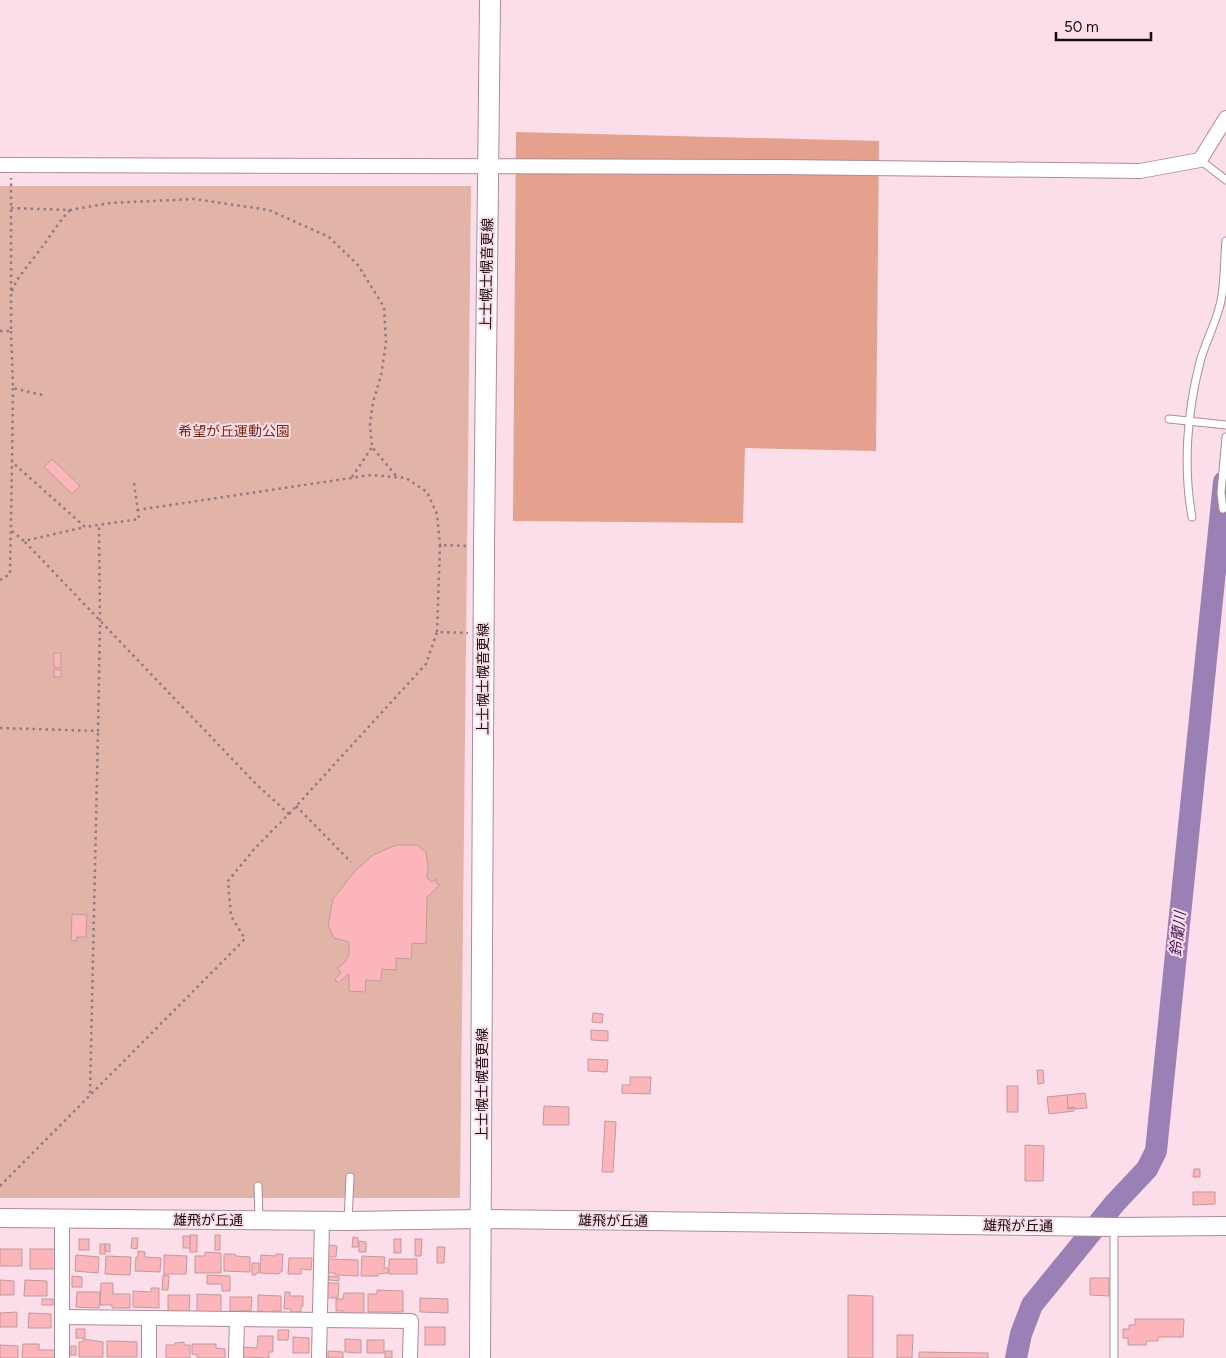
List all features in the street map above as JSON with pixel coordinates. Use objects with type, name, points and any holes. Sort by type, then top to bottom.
[{"type":"main road","name":"上士幌士幌音更線","points":[[480,1358],[484,547],[490,0]]},
{"type":"street","points":[[0,165],[489,166],[1140,171],[1200,160],[1226,118]]},
{"type":"street","name":"雄飛が丘通","points":[[0,1218],[348,1221],[481,1219],[1114,1227],[1226,1226]]},
{"type":"street","points":[[62,1219],[62,1358]]},
{"type":"street","points":[[319,1358],[322,1220]]},
{"type":"street","points":[[62,1317],[411,1321],[410,1358]]},
{"type":"street","points":[[149,1318],[149,1358]]},
{"type":"street","points":[[236,1358],[237,1319]]},
{"type":"lane","points":[[1200,160],[1226,181]]},
{"type":"lane","points":[[1192,517],[1187,489],[1189,421],[1200,362],[1220,304],[1226,241]]},
{"type":"lane","points":[[1169,418],[1226,425]]},
{"type":"lane","points":[[1222,509],[1221,493],[1226,438]]},
{"type":"lane","points":[[348,1221],[350,1177]]},
{"type":"lane","points":[[258,1186],[259,1220]]},
{"type":"lane","points":[[1114,1227],[1114,1358]]},
{"type":"path","points":[[0,580],[10,574],[13,388],[11,331],[12,178]]},
{"type":"path","points":[[11,208],[70,210],[110,202],[194,198],[269,210],[329,236],[358,265],[384,307],[386,342],[381,376],[373,402],[370,425],[372,447],[396,477]]},
{"type":"path","points":[[11,293],[16,279],[37,254],[55,226],[70,210]]},
{"type":"path","points":[[0,331],[11,331]]},
{"type":"path","points":[[13,388],[46,396]]},
{"type":"path","points":[[351,478],[372,447]]},
{"type":"path","points":[[12,462],[85,526]]},
{"type":"path","points":[[0,1186],[245,940],[231,916],[228,881],[256,847],[289,814],[426,664],[437,632],[440,545],[437,514],[427,492],[406,478],[370,475],[138,510]]},
{"type":"path","points":[[24,540],[85,526],[138,519],[134,483]]},
{"type":"path","points":[[90,1094],[100,621],[99,525]]},
{"type":"path","points":[[11,530],[24,540],[257,785],[289,814]]},
{"type":"path","points":[[440,545],[484,547]]},
{"type":"path","points":[[437,632],[484,633]]},
{"type":"path","points":[[0,728],[98,731]]},
{"type":"path","points":[[295,806],[352,862]]},
{"type":"green space","name":"希望が丘運動公園","points":[[0,186],[471,186],[460,1198],[0,1198]]},
{"type":"shaded area","points":[[516,132],[879,141],[876,451],[745,448],[743,523],[513,521]]},
{"type":"building","points":[[52,459],[80,486],[72,494],[44,467]]},
{"type":"building","points":[[54,653],[61,653],[61,668],[54,667]]},
{"type":"building","points":[[54,670],[61,670],[61,677],[54,677]]},
{"type":"building","points":[[396,845],[417,845],[426,852],[427,878],[432,882],[437,879],[436,883],[440,885],[427,897],[426,944],[412,943],[411,959],[396,958],[396,970],[382,969],[381,981],[366,980],[365,992],[349,991],[349,974],[338,983],[335,979],[341,973],[337,968],[349,956],[349,942],[334,938],[328,925],[333,899],[354,872],[373,855]]},
{"type":"building","points":[[72,914],[87,915],[86,937],[77,937],[77,941],[71,940]]},
{"type":"building","points":[[593,1013],[603,1014],[602,1023],[592,1022]]},
{"type":"building","points":[[591,1030],[608,1031],[608,1041],[591,1040]]},
{"type":"building","points":[[588,1059],[608,1060],[607,1072],[588,1071]]},
{"type":"building","points":[[1037,1070],[1043,1070],[1044,1083],[1038,1084]]},
{"type":"building","points":[[630,1077],[651,1077],[650,1094],[622,1093],[622,1085],[630,1085]]},
{"type":"building","points":[[1007,1086],[1018,1086],[1018,1112],[1007,1112]]},
{"type":"building","points":[[1085,1093],[1087,1108],[1068,1108],[1067,1095]]},
{"type":"building","points":[[1067,1095],[1068,1109],[1074,1108],[1074,1111],[1049,1114],[1047,1097]]},
{"type":"building","points":[[544,1106],[569,1107],[569,1125],[543,1125]]},
{"type":"building","points":[[605,1121],[616,1122],[613,1172],[602,1172]]},
{"type":"building","points":[[1025,1145],[1044,1146],[1043,1181],[1025,1181]]},
{"type":"building","points":[[1194,1169],[1200,1169],[1200,1177],[1193,1177]]},
{"type":"building","points":[[1193,1192],[1215,1192],[1215,1204],[1193,1205]]},
{"type":"building","points":[[190,1235],[197,1235],[197,1252],[190,1252]]},
{"type":"building","points":[[215,1235],[220,1235],[220,1250],[215,1250]]},
{"type":"building","points":[[183,1236],[190,1236],[190,1248],[183,1248]]},
{"type":"building","points":[[353,1237],[358,1238],[358,1247],[352,1247]]},
{"type":"building","points":[[132,1238],[138,1238],[137,1249],[131,1248]]},
{"type":"building","points":[[79,1239],[89,1239],[89,1250],[79,1250]]},
{"type":"building","points":[[394,1239],[401,1239],[401,1253],[394,1253]]},
{"type":"building","points":[[415,1239],[422,1239],[421,1256],[415,1256]]},
{"type":"building","points":[[359,1241],[366,1242],[366,1252],[359,1252]]},
{"type":"building","points":[[100,1244],[105,1244],[105,1254],[100,1254]]},
{"type":"building","points":[[105,1244],[110,1244],[110,1252],[105,1251]]},
{"type":"building","points":[[328,1245],[337,1246],[336,1257],[328,1257]]},
{"type":"building","points":[[437,1247],[445,1247],[444,1263],[437,1263]]},
{"type":"building","points":[[0,1249],[22,1249],[22,1266],[0,1266]]},
{"type":"building","points":[[30,1249],[55,1249],[55,1269],[30,1269]]},
{"type":"building","points":[[138,1251],[145,1252],[145,1257],[161,1258],[160,1272],[135,1271]]},
{"type":"building","points":[[205,1252],[221,1253],[221,1273],[195,1273],[195,1256],[205,1256]]},
{"type":"building","points":[[224,1254],[250,1257],[250,1272],[224,1271]]},
{"type":"building","points":[[276,1254],[283,1254],[282,1272],[279,1272],[279,1274],[260,1273],[261,1255],[276,1256]]},
{"type":"building","points":[[76,1255],[99,1257],[98,1273],[75,1271]]},
{"type":"building","points":[[164,1255],[187,1256],[186,1274],[164,1274]]},
{"type":"building","points":[[106,1256],[131,1257],[130,1275],[105,1274]]},
{"type":"building","points":[[362,1256],[385,1257],[384,1268],[388,1268],[388,1273],[378,1274],[378,1276],[361,1276]]},
{"type":"building","points":[[289,1258],[312,1258],[311,1270],[301,1269],[301,1274],[288,1274]]},
{"type":"building","points":[[328,1259],[358,1260],[358,1276],[328,1273]]},
{"type":"building","points":[[389,1259],[417,1259],[417,1274],[389,1274]]},
{"type":"building","points":[[252,1263],[259,1263],[259,1273],[256,1273],[256,1275],[252,1275]]},
{"type":"building","points":[[163,1275],[169,1276],[168,1290],[162,1290]]},
{"type":"building","points":[[207,1275],[230,1276],[230,1291],[222,1291],[222,1284],[207,1284]]},
{"type":"building","points":[[72,1276],[82,1277],[82,1287],[72,1287]]},
{"type":"building","points":[[329,1276],[339,1277],[339,1281],[329,1280]]},
{"type":"building","points":[[1090,1278],[1109,1278],[1109,1296],[1090,1295]]},
{"type":"building","points":[[0,1280],[14,1281],[14,1295],[0,1295]]},
{"type":"building","points":[[25,1280],[47,1281],[47,1296],[24,1296]]},
{"type":"building","points":[[101,1283],[113,1283],[113,1294],[130,1294],[130,1308],[112,1308],[112,1305],[100,1305]]},
{"type":"building","points":[[328,1283],[339,1283],[338,1298],[327,1298]]},
{"type":"building","points":[[151,1288],[159,1288],[159,1308],[133,1307],[133,1291],[151,1292]]},
{"type":"building","points":[[377,1290],[403,1291],[403,1312],[368,1312],[368,1294],[377,1294]]},
{"type":"building","points":[[77,1292],[100,1292],[99,1308],[76,1307]]},
{"type":"building","points":[[285,1292],[290,1292],[290,1296],[303,1296],[301,1312],[291,1312],[291,1309],[284,1309]]},
{"type":"building","points":[[344,1293],[364,1293],[364,1314],[336,1311],[336,1299],[343,1299]]},
{"type":"building","points":[[197,1294],[221,1295],[221,1313],[197,1313]]},
{"type":"building","points":[[168,1295],[190,1295],[189,1312],[168,1311]]},
{"type":"building","points":[[258,1295],[281,1296],[281,1311],[263,1313],[263,1311],[258,1311]]},
{"type":"building","points":[[848,1295],[873,1296],[873,1358],[848,1358]]},
{"type":"building","points":[[230,1297],[252,1297],[251,1311],[230,1311]]},
{"type":"building","points":[[420,1298],[448,1299],[448,1313],[420,1312]]},
{"type":"building","points":[[42,1299],[53,1299],[53,1305],[42,1305]]},
{"type":"building","points":[[17,1312],[17,1327],[0,1327],[0,1313]]},
{"type":"building","points":[[29,1313],[51,1314],[51,1328],[28,1328]]},
{"type":"building","points":[[1135,1319],[1184,1319],[1183,1337],[1158,1337],[1158,1341],[1147,1341],[1146,1345],[1128,1345],[1128,1338],[1123,1338],[1123,1329],[1129,1329],[1129,1325],[1135,1325]]},
{"type":"building","points":[[425,1327],[445,1327],[445,1345],[425,1345]]},
{"type":"building","points":[[76,1329],[85,1329],[85,1338],[76,1338]]},
{"type":"building","points":[[278,1330],[289,1330],[288,1340],[278,1340]]},
{"type":"building","points":[[897,1335],[913,1335],[912,1358],[897,1358]]},
{"type":"building","points":[[258,1336],[273,1336],[273,1352],[269,1352],[269,1358],[242,1357],[242,1347],[257,1348]]},
{"type":"building","points":[[293,1337],[309,1338],[309,1353],[293,1353]]},
{"type":"building","points":[[83,1339],[103,1342],[103,1357],[79,1357],[79,1342],[83,1342]]},
{"type":"building","points":[[345,1339],[361,1340],[361,1353],[345,1352]]},
{"type":"building","points":[[367,1340],[384,1340],[384,1353],[367,1353]]},
{"type":"building","points":[[107,1341],[137,1342],[137,1357],[107,1357]]},
{"type":"building","points":[[184,1342],[184,1345],[190,1345],[190,1358],[166,1358],[166,1345]]},
{"type":"building","points":[[23,1344],[39,1344],[39,1350],[55,1350],[55,1358],[22,1358]]},
{"type":"building","points":[[192,1344],[216,1344],[216,1348],[225,1349],[225,1358],[197,1358],[197,1355],[192,1354]]},
{"type":"building","points":[[0,1345],[18,1346],[18,1358],[0,1358]]},
{"type":"building","points":[[71,1346],[76,1346],[76,1355],[71,1355]]},
{"type":"building","points":[[328,1351],[343,1352],[343,1358],[328,1358]]},
{"type":"building","points":[[385,1351],[392,1351],[392,1358],[385,1358]]},
{"type":"building","points":[[919,1352],[988,1353],[988,1358],[919,1358]]},
{"type":"waterway","name":"鈴蘭川","points":[[1016,1358],[1021,1334],[1032,1305],[1115,1203],[1147,1169],[1156,1151],[1224,482]]}]
